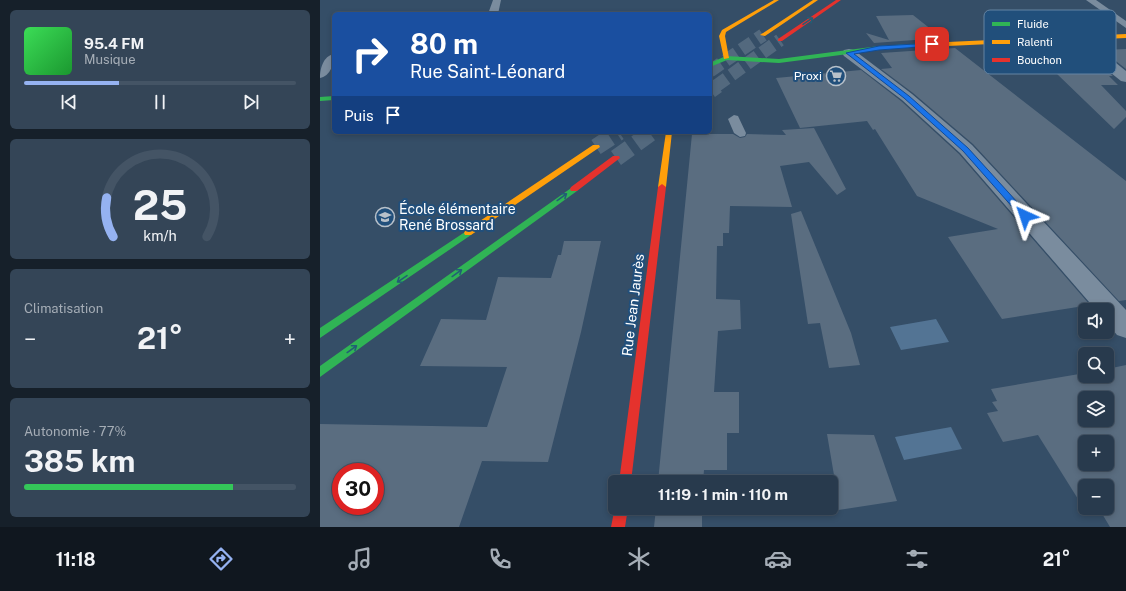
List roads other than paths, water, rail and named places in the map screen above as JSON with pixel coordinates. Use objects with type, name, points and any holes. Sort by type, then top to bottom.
[{"type":"main road","points":[[726,58],[722,36],[724,32],[777,0]]},
{"type":"main road","points":[[763,35],[816,0]]},
{"type":"main road","points":[[780,40],[839,0]]},
{"type":"main road","points":[[1116,36],[1126,36]]},
{"type":"main road","points":[[712,64],[726,58],[757,61],[779,61],[879,48],[984,41]]},
{"type":"main road","points":[[320,99],[332,98]]},
{"type":"main road","name":"Rue Jean Jaurès","points":[[626,475],[669,134]]},
{"type":"main road","points":[[320,334],[596,147]]},
{"type":"main road","points":[[320,372],[616,158]]},
{"type":"main road","points":[[618,527],[620,515]]},
{"type":"street","points":[[849,53],[907,97],[966,149],[1126,327]]},
{"type":"street","points":[[1116,70],[1126,78]]},
{"type":"lane","points":[[494,12],[497,0]]},
{"type":"lane","points":[[1090,0],[1104,10]]},
{"type":"lane","points":[[1116,18],[1126,25]]},
{"type":"lane","points":[[320,75],[332,60]]},
{"type":"lane","points":[[734,119],[740,133]]},
{"type":"water","points":[[936,319],[949,342],[901,350],[890,327]]},
{"type":"water","points":[[951,427],[962,449],[904,460],[895,437]]},
{"type":"tunnel","points":[[712,70],[763,35]]},
{"type":"tunnel","points":[[716,86],[780,40]]},
{"type":"tunnel","points":[[712,89],[717,85]]},
{"type":"tunnel","points":[[596,147],[616,134]]},
{"type":"tunnel","points":[[616,158],[649,134]]},
{"type":"place","name":"Proxi","points":[[836,76]]},
{"type":"place","name":"École élémentaire René Brossard","points":[[385,217]]}]
